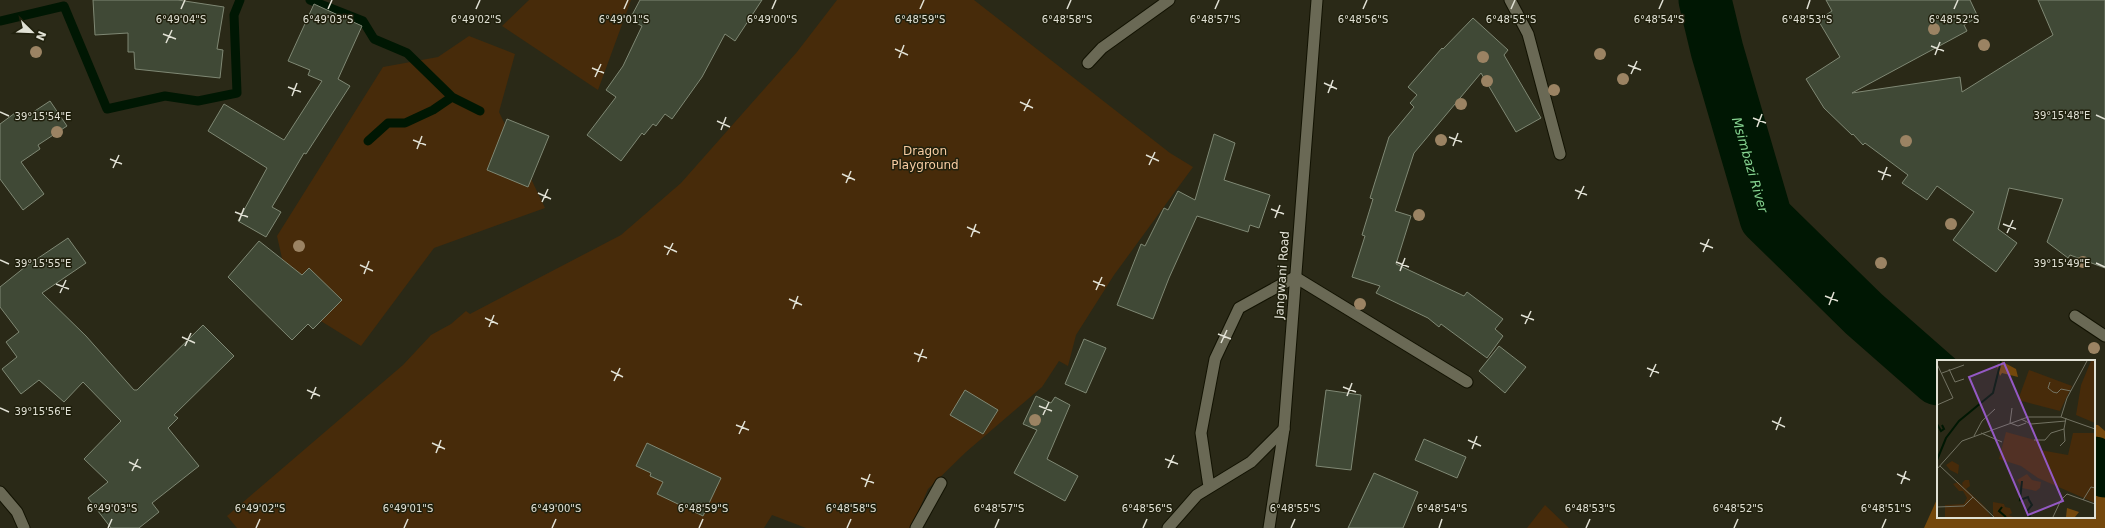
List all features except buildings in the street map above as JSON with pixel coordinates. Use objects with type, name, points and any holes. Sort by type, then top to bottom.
[{"type":"street","points":[[1088,63],[1102,48],[1169,0]]},
{"type":"street","name":"Jangwani Road","points":[[1269,528],[1284,429],[1317,0]]},
{"type":"street","points":[[1510,0],[1528,34],[1560,154]]},
{"type":"street","points":[[1209,487],[1201,433],[1215,359],[1239,308],[1295,277],[1468,382]]},
{"type":"street","points":[[2075,316],[2105,336]]},
{"type":"street","points":[[1168,528],[1197,495],[1251,462],[1284,429]]},
{"type":"street","points":[[916,528],[941,483]]},
{"type":"street","points":[[0,492],[17,512],[24,528]]},
{"type":"green space","points":[[529,0],[631,0],[598,90],[502,26]]},
{"type":"green space","name":"Dragon Playground","points":[[837,0],[974,0],[1170,153],[1193,167],[1114,275],[1076,335],[1068,366],[1059,361],[1042,387],[966,452],[928,489],[911,528],[806,528],[772,515],[764,528],[237,528],[227,516],[403,365],[431,335],[451,324],[466,311],[470,314],[621,235],[681,183],[797,52]]},
{"type":"green space","points":[[469,36],[515,54],[499,112],[545,208],[434,248],[361,346],[292,303],[277,236],[383,67],[438,57]]},
{"type":"green space","points":[[1545,505],[1569,528],[1527,528]]},
{"type":"shaded area","points":[[2095,425],[2098,425],[2105,431],[2105,528],[1924,528],[1937,499],[1937,518],[2095,518]]},
{"type":"waterway","points":[[0,21],[64,6],[107,109],[165,96],[198,101],[237,93],[234,15],[240,0]]},
{"type":"waterway","points":[[310,0],[363,21],[374,39],[407,53],[452,97],[480,111]]},
{"type":"waterway","name":"Msimbazi River","points":[[1705,0],[1717,50],[1766,218],[1864,314],[1937,378]]},
{"type":"waterway","points":[[368,141],[388,123],[405,123],[433,110],[452,97]]},
{"type":"waterway","name":"Msimbazi River","points":[[2095,464],[2105,471]]}]
